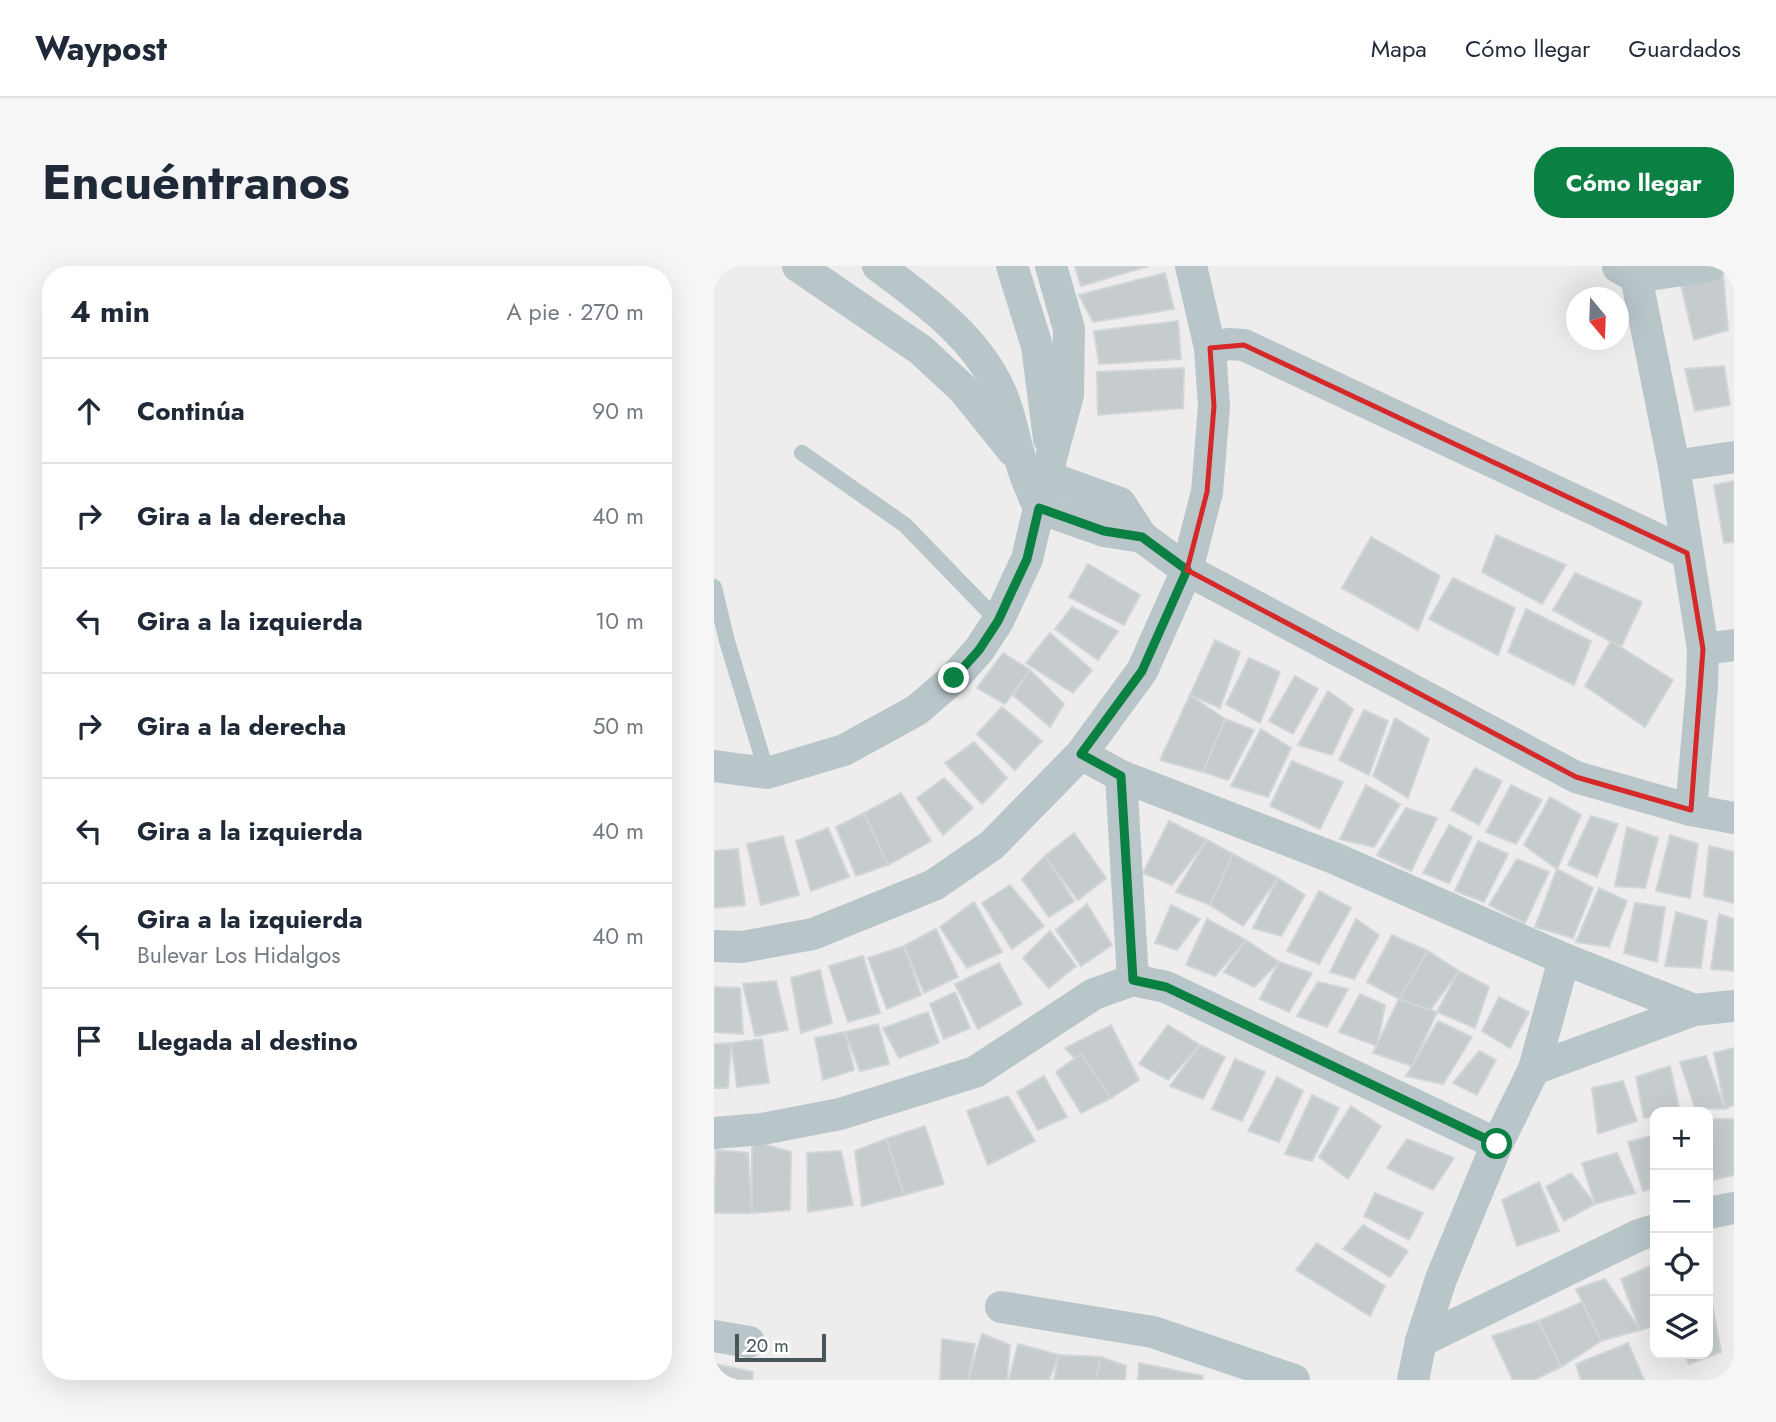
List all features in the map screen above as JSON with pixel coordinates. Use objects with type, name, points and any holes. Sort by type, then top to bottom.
[{"type":"street","points":[[798,266],[921,351],[963,389],[1020,461]]},
{"type":"street","points":[[878,266],[961,334],[987,366],[1009,414],[1020,461],[1039,508],[1104,531],[1142,537]]},
{"type":"street","points":[[1012,266],[1037,346],[1050,467]]},
{"type":"street","points":[[714,766],[767,773],[844,750],[917,710],[954,678],[979,650],[998,621],[1027,559],[1068,396],[1069,329],[1051,266]]},
{"type":"street","points":[[714,946],[742,947],[813,934],[934,885],[992,845],[1081,754],[1142,671],[1187,570],[1207,492],[1214,406],[1210,348],[1191,266]]},
{"type":"street","points":[[1691,810],[1703,649],[1674,466],[1629,270],[1709,266]]},
{"type":"street","points":[[1210,348],[1228,344],[1244,345],[1687,553]]},
{"type":"street","points":[[1003,398],[1020,400],[1043,385]]},
{"type":"street","points":[[1674,466],[1734,457]]},
{"type":"street","points":[[1050,467],[1120,503],[1142,537],[1187,570],[1576,777],[1691,810],[1734,818]]},
{"type":"street","points":[[1703,649],[1734,645]]},
{"type":"street","points":[[1081,754],[1121,776],[1334,858],[1564,959],[1693,1010]]},
{"type":"street","points":[[1121,776],[1133,980]]},
{"type":"street","points":[[1413,1380],[1421,1341],[1441,1279],[1497,1144],[1534,1069],[1564,959]]},
{"type":"street","points":[[714,1133],[762,1129],[840,1114],[975,1072],[1094,994],[1133,980],[1166,987],[1497,1144]]},
{"type":"street","points":[[1534,1069],[1693,1010],[1734,1006]]},
{"type":"street","points":[[1713,1212],[1734,1208]]},
{"type":"street","points":[[1421,1341],[1626,1241],[1650,1232]]},
{"type":"street","points":[[1001,1307],[1153,1332],[1294,1380]]},
{"type":"street","points":[[714,1336],[749,1342]]},
{"type":"lane","points":[[802,453],[905,525],[998,621]]},
{"type":"lane","points":[[714,587],[727,641],[767,773]]},
{"type":"highlighted area","points":[[1244,345],[1687,553],[1703,649],[1691,810],[1576,777],[1187,570],[1207,492],[1214,406],[1210,348]]},
{"type":"building","points":[[1075,266],[1149,266],[1081,286]]},
{"type":"building","points":[[1165,273],[1174,309],[1093,322],[1079,295]]},
{"type":"building","points":[[1723,273],[1728,330],[1694,340],[1680,281]]},
{"type":"building","points":[[1178,321],[1181,359],[1099,364],[1094,331]]},
{"type":"building","points":[[1724,366],[1730,405],[1695,411],[1685,369]]},
{"type":"building","points":[[1184,368],[1183,408],[1098,415],[1097,372]]},
{"type":"building","points":[[1734,481],[1734,542],[1724,543],[1714,485]]},
{"type":"building","points":[[1496,535],[1566,565],[1542,604],[1482,572]]},
{"type":"building","points":[[1371,537],[1440,576],[1418,630],[1342,588]]},
{"type":"building","points":[[1088,564],[1140,595],[1124,625],[1069,597]]},
{"type":"building","points":[[1575,573],[1642,602],[1621,647],[1553,610]]},
{"type":"building","points":[[1453,578],[1515,608],[1498,655],[1429,619]]},
{"type":"building","points":[[1072,607],[1118,631],[1098,660],[1055,629]]},
{"type":"building","points":[[1526,609],[1591,641],[1574,685],[1508,652]]},
{"type":"building","points":[[1050,633],[1092,670],[1073,693],[1026,663]]},
{"type":"building","points":[[1215,640],[1240,652],[1220,708],[1190,695]]},
{"type":"building","points":[[1611,641],[1673,680],[1645,727],[1585,686]]},
{"type":"building","points":[[1003,653],[1030,670],[1005,704],[977,688]]},
{"type":"building","points":[[1249,658],[1280,672],[1260,723],[1226,704]]},
{"type":"building","points":[[1030,670],[1064,704],[1050,727],[1013,695]]},
{"type":"building","points":[[1295,676],[1318,689],[1293,734],[1269,721]]},
{"type":"building","points":[[1328,691],[1353,709],[1332,755],[1298,745]]},
{"type":"building","points":[[1190,695],[1225,719],[1203,772],[1160,760]]},
{"type":"building","points":[[1002,707],[1042,741],[1015,770],[977,734]]},
{"type":"building","points":[[1364,710],[1388,721],[1369,775],[1339,760]]},
{"type":"building","points":[[1395,718],[1429,739],[1408,798],[1373,776]]},
{"type":"building","points":[[1225,719],[1254,730],[1228,780],[1203,772]]},
{"type":"building","points":[[1261,729],[1291,748],[1268,797],[1231,786]]},
{"type":"building","points":[[974,742],[1007,778],[982,804],[945,763]]},
{"type":"building","points":[[1292,761],[1343,782],[1320,829],[1270,806]]},
{"type":"building","points":[[1475,768],[1502,781],[1479,825],[1451,810]]},
{"type":"building","points":[[944,778],[973,808],[943,835],[917,798]]},
{"type":"building","points":[[1366,785],[1400,804],[1374,847],[1340,839]]},
{"type":"building","points":[[1511,785],[1542,800],[1516,844],[1486,832]]},
{"type":"building","points":[[901,793],[931,841],[888,865],[864,813]]},
{"type":"building","points":[[1550,797],[1581,815],[1557,869],[1524,845]]},
{"type":"building","points":[[1406,808],[1437,818],[1411,871],[1377,855]]},
{"type":"building","points":[[864,813],[888,865],[856,876],[836,827]]},
{"type":"building","points":[[1591,816],[1618,824],[1597,877],[1568,865]]},
{"type":"building","points":[[1169,821],[1207,840],[1172,885],[1143,873]]},
{"type":"building","points":[[1449,825],[1472,837],[1449,883],[1423,873]]},
{"type":"building","points":[[1627,827],[1658,838],[1645,888],[1615,886]]},
{"type":"building","points":[[828,828],[849,877],[811,891],[796,841]]},
{"type":"building","points":[[1074,833],[1106,878],[1078,900],[1045,856]]},
{"type":"building","points":[[1670,835],[1698,844],[1690,898],[1656,891]]},
{"type":"building","points":[[783,836],[799,895],[761,905],[747,844]]},
{"type":"building","points":[[1207,840],[1233,854],[1210,905],[1176,892]]},
{"type":"building","points":[[1478,841],[1508,854],[1484,902],[1455,891]]},
{"type":"building","points":[[1709,846],[1734,852],[1734,903],[1704,896]]},
{"type":"building","points":[[738,849],[745,905],[714,908],[714,851]]},
{"type":"building","points":[[1233,854],[1278,878],[1243,926],[1210,905]]},
{"type":"building","points":[[1045,856],[1074,901],[1049,917],[1022,879]]},
{"type":"building","points":[[1517,859],[1549,872],[1525,923],[1489,905]]},
{"type":"building","points":[[1557,869],[1593,888],[1573,938],[1535,927]]},
{"type":"building","points":[[1278,878],[1305,895],[1281,936],[1253,928]]},
{"type":"building","points":[[1010,885],[1044,926],[1012,949],[982,903]]},
{"type":"building","points":[[1599,888],[1627,901],[1609,947],[1576,942]]},
{"type":"building","points":[[1319,891],[1351,908],[1319,964],[1287,951]]},
{"type":"building","points":[[974,902],[1002,952],[967,968],[940,927]]},
{"type":"building","points":[[1635,903],[1665,907],[1657,962],[1624,953]]},
{"type":"building","points":[[1087,904],[1112,945],[1081,966],[1056,930]]},
{"type":"building","points":[[1171,905],[1200,919],[1177,950],[1155,943]]},
{"type":"building","points":[[1676,912],[1707,921],[1701,968],[1665,966]]},
{"type":"building","points":[[1719,914],[1734,919],[1734,971],[1711,969]]},
{"type":"building","points":[[1207,919],[1246,940],[1215,976],[1186,965]]},
{"type":"building","points":[[1356,919],[1379,935],[1354,979],[1330,972]]},
{"type":"building","points":[[936,929],[958,977],[924,993],[904,946]]},
{"type":"building","points":[[1050,931],[1076,966],[1049,988],[1023,958]]},
{"type":"building","points":[[1392,935],[1428,951],[1399,999],[1367,982]]},
{"type":"building","points":[[1246,940],[1279,962],[1254,987],[1224,972]]},
{"type":"building","points":[[904,946],[921,995],[887,1009],[868,958]]},
{"type":"building","points":[[1428,951],[1459,971],[1430,1010],[1399,999]]},
{"type":"building","points":[[863,956],[880,1013],[848,1022],[829,966]]},
{"type":"building","points":[[1279,962],[1312,973],[1289,1012],[1260,999]]},
{"type":"building","points":[[999,963],[1022,1004],[978,1029],[955,984]]},
{"type":"building","points":[[820,970],[832,1023],[801,1033],[791,978]]},
{"type":"building","points":[[1459,971],[1489,987],[1475,1028],[1437,1012]]},
{"type":"building","points":[[776,981],[788,1030],[755,1036],[743,984]]},
{"type":"building","points":[[1318,982],[1348,989],[1327,1027],[1297,1016]]},
{"type":"building","points":[[714,987],[740,988],[743,1034],[714,1032]]},
{"type":"building","points":[[955,992],[970,1028],[944,1039],[930,1004]]},
{"type":"building","points":[[1360,994],[1385,1005],[1377,1046],[1339,1032]]},
{"type":"building","points":[[1499,997],[1529,1012],[1510,1048],[1482,1031]]},
{"type":"building","points":[[1399,999],[1437,1012],[1412,1066],[1373,1053]]},
{"type":"building","points":[[928,1012],[939,1043],[899,1058],[883,1028]]},
{"type":"building","points":[[1438,1021],[1472,1037],[1443,1084],[1406,1076]]},
{"type":"building","points":[[878,1024],[889,1064],[860,1071],[845,1032]]},
{"type":"building","points":[[1111,1025],[1139,1080],[1111,1098],[1065,1048]]},
{"type":"building","points":[[1168,1025],[1200,1045],[1168,1080],[1139,1064]]},
{"type":"building","points":[[845,1032],[854,1070],[823,1080],[815,1038]]},
{"type":"building","points":[[762,1039],[769,1083],[737,1087],[731,1043]]},
{"type":"building","points":[[731,1043],[728,1088],[714,1088],[714,1044]]},
{"type":"building","points":[[1200,1045],[1225,1057],[1203,1099],[1170,1086]]},
{"type":"building","points":[[1734,1048],[1734,1105],[1725,1109],[1714,1053]]},
{"type":"building","points":[[1479,1051],[1496,1060],[1477,1095],[1453,1083]]},
{"type":"building","points":[[1081,1054],[1111,1098],[1081,1113],[1056,1072]]},
{"type":"building","points":[[1706,1056],[1725,1109],[1695,1107],[1680,1062]]},
{"type":"building","points":[[1235,1059],[1265,1072],[1242,1121],[1212,1109]]},
{"type":"building","points":[[1670,1066],[1679,1107],[1650,1107],[1650,1117],[1644,1118],[1636,1077]]},
{"type":"building","points":[[1044,1076],[1067,1117],[1038,1130],[1017,1092]]},
{"type":"building","points":[[1277,1077],[1303,1091],[1279,1142],[1248,1131]]},
{"type":"building","points":[[1623,1081],[1637,1121],[1598,1134],[1592,1088]]},
{"type":"building","points":[[1312,1095],[1339,1108],[1312,1161],[1285,1154]]},
{"type":"building","points":[[1008,1096],[1035,1141],[988,1165],[967,1111]]},
{"type":"building","points":[[1351,1106],[1381,1126],[1348,1179],[1319,1157]]},
{"type":"building","points":[[1713,1119],[1734,1119],[1734,1175],[1713,1180]]},
{"type":"building","points":[[925,1126],[944,1184],[904,1195],[886,1139]]},
{"type":"building","points":[[1650,1136],[1650,1189],[1643,1191],[1628,1142]]},
{"type":"building","points":[[886,1139],[904,1195],[862,1206],[855,1151]]},
{"type":"building","points":[[1407,1139],[1454,1158],[1433,1190],[1387,1168]]},
{"type":"building","points":[[752,1141],[791,1152],[790,1210],[752,1213]]},
{"type":"building","points":[[716,1150],[748,1153],[752,1213],[714,1213]]},
{"type":"building","points":[[841,1151],[853,1205],[808,1212],[807,1153]]},
{"type":"building","points":[[1617,1153],[1635,1193],[1595,1204],[1582,1163]]},
{"type":"building","points":[[1571,1173],[1595,1204],[1564,1221],[1546,1187]]},
{"type":"building","points":[[1539,1182],[1559,1231],[1517,1246],[1502,1200]]},
{"type":"building","points":[[1375,1193],[1423,1213],[1409,1240],[1364,1216]]},
{"type":"building","points":[[1363,1225],[1408,1251],[1390,1277],[1343,1249]]},
{"type":"building","points":[[1317,1243],[1385,1286],[1370,1316],[1296,1270]]},
{"type":"building","points":[[1650,1266],[1650,1327],[1640,1330],[1621,1279]]},
{"type":"building","points":[[1605,1279],[1640,1330],[1601,1341],[1576,1289]]},
{"type":"building","points":[[1582,1302],[1601,1341],[1561,1367],[1538,1321]]},
{"type":"building","points":[[1713,1308],[1721,1352],[1713,1355]]},
{"type":"building","points":[[1538,1321],[1561,1367],[1534,1380],[1513,1380],[1492,1336]]},
{"type":"building","points":[[982,1334],[1010,1345],[1007,1380],[968,1380]]},
{"type":"building","points":[[942,1339],[975,1344],[968,1380],[940,1380]]},
{"type":"building","points":[[1628,1343],[1644,1380],[1581,1380],[1576,1364]]},
{"type":"building","points":[[1018,1344],[1059,1355],[1049,1380],[1009,1380]]},
{"type":"building","points":[[1059,1355],[1101,1357],[1096,1380],[1054,1380]]},
{"type":"building","points":[[1101,1357],[1126,1366],[1125,1380],[1096,1380]]},
{"type":"building","points":[[1686,1359],[1702,1359],[1689,1364]]},
{"type":"building","points":[[1139,1363],[1203,1376],[1202,1380],[1138,1380]]},
{"type":"building","points":[[715,1364],[753,1372],[752,1380],[714,1380]]},
{"type":"route","points":[[954,678],[979,650],[998,621],[1027,559],[1039,508],[1104,531],[1142,537],[1187,570],[1142,671],[1081,754],[1121,776],[1133,980],[1166,987],[1497,1144]]}]
